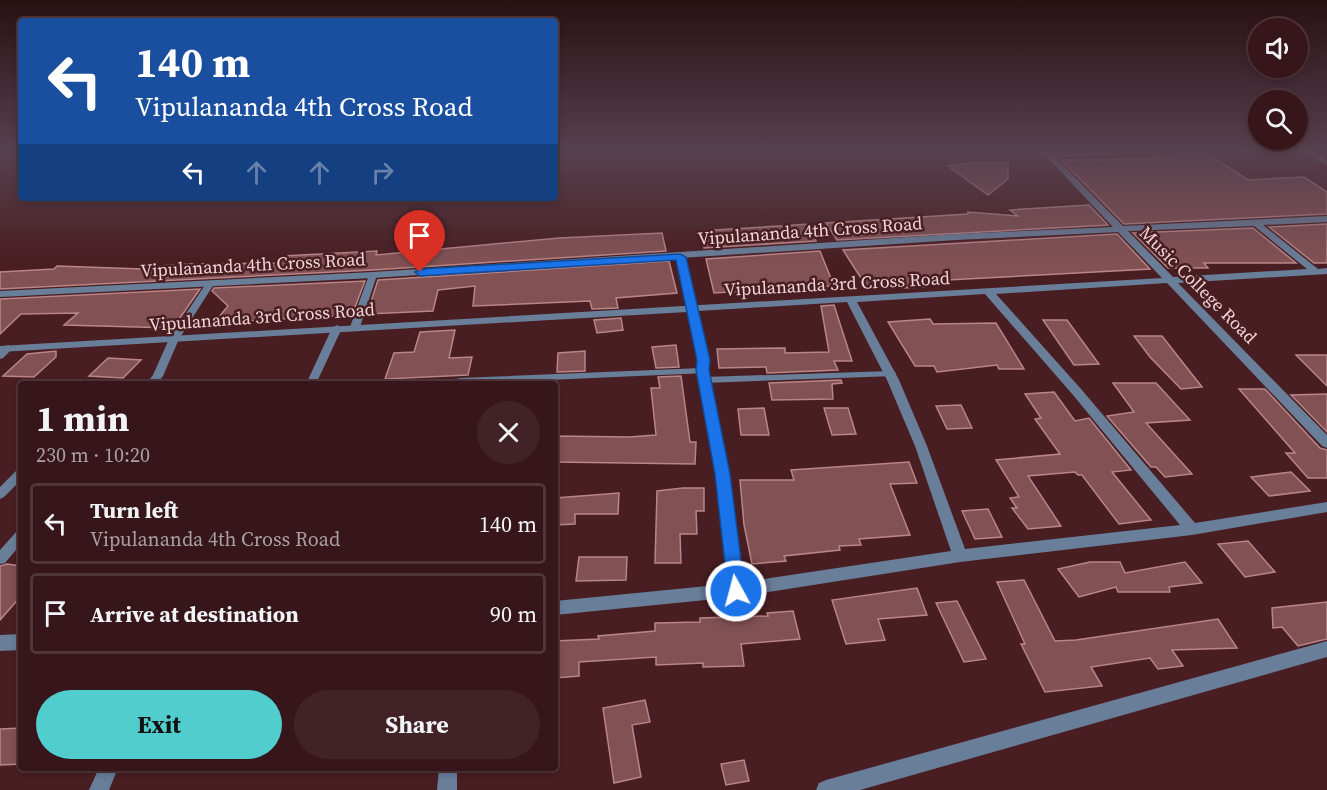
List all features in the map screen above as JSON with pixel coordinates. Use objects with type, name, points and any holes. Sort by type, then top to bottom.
[{"type":"street","name":"Music College Road","points":[[1080,188],[1119,230],[1173,280],[1327,443]]},
{"type":"street","name":"Vipulananda 4th Cross Road","points":[[0,294],[680,257],[956,237],[1327,219]]},
{"type":"street","points":[[1257,224],[1323,272]]},
{"type":"street","name":"Vipulananda 3rd Cross Road","points":[[3,351],[337,328],[1323,272]]},
{"type":"street","points":[[988,291],[1077,392],[1192,529]]},
{"type":"street","points":[[850,299],[891,374],[921,446],[960,556]]},
{"type":"street","points":[[692,309],[704,360],[703,375],[723,474],[736,591]]},
{"type":"street","points":[[558,608],[736,591],[960,556],[1192,529],[1327,507]]},
{"type":"street","points":[[0,643],[18,642]]},
{"type":"street","points":[[826,790],[1327,649]]},
{"type":"street","points":[[99,790],[108,771]]},
{"type":"street","points":[[447,790],[448,771]]},
{"type":"lane","points":[[680,257],[692,309]]},
{"type":"lane","points":[[355,327],[373,275]]},
{"type":"lane","points":[[154,381],[174,339],[210,284]]},
{"type":"lane","points":[[312,381],[337,328]]},
{"type":"lane","points":[[460,381],[703,375],[891,374]]},
{"type":"lane","points":[[0,494],[18,476]]},
{"type":"lane","points":[[0,559],[18,538]]},
{"type":"building","points":[[978,188],[997,188],[988,195]]},
{"type":"building","points":[[1088,188],[1321,188],[1327,192],[1327,214],[1124,224]]},
{"type":"building","points":[[1089,205],[1108,225],[837,240],[826,223],[968,214],[968,212],[1018,216],[1010,210]]},
{"type":"building","points":[[810,224],[816,241],[704,248],[700,231]]},
{"type":"building","points":[[1327,224],[1327,263],[1314,263],[1269,227]]},
{"type":"building","points":[[1253,228],[1296,263],[1204,263],[1208,268],[1168,268],[1133,233]]},
{"type":"building","points":[[662,233],[666,251],[373,270],[0,289],[0,272],[54,269],[57,266],[143,269],[189,264],[277,263],[282,256],[377,251],[376,255],[559,238]]},
{"type":"building","points":[[1117,234],[1150,269],[928,281],[921,283],[923,287],[866,286],[843,250]]},
{"type":"building","points":[[820,251],[834,286],[714,293],[706,259]]},
{"type":"building","points":[[669,261],[677,293],[616,298],[618,308],[592,309],[590,301],[473,306],[475,286],[438,290],[433,311],[367,314],[378,280]]},
{"type":"building","points":[[365,281],[352,315],[214,323],[228,306],[212,291],[214,288]]},
{"type":"building","points":[[200,289],[173,328],[64,325],[78,313],[21,314],[0,334],[0,299]]},
{"type":"building","points":[[834,305],[852,361],[834,361],[838,370],[767,373],[766,367],[719,368],[717,349],[785,348],[785,353],[829,352],[821,306]]},
{"type":"building","points":[[621,318],[623,330],[597,333],[594,320]]},
{"type":"building","points":[[930,319],[933,324],[996,323],[1024,369],[999,369],[997,365],[937,372],[934,366],[915,366],[888,322]]},
{"type":"building","points":[[1043,320],[1067,320],[1099,364],[1074,365]]},
{"type":"building","points":[[455,330],[449,358],[472,357],[468,375],[385,379],[394,353],[414,352],[420,332]]},
{"type":"building","points":[[1134,336],[1162,336],[1202,387],[1181,389],[1150,357]]},
{"type":"building","points":[[676,345],[679,367],[656,368],[652,347]]},
{"type":"building","points":[[56,351],[56,357],[34,377],[3,376],[27,354]]},
{"type":"building","points":[[585,351],[585,371],[557,372],[558,353]]},
{"type":"building","points":[[1296,355],[1327,355],[1327,386]]},
{"type":"building","points":[[108,358],[141,360],[123,378],[89,376]]},
{"type":"building","points":[[681,376],[690,442],[696,442],[695,464],[558,462],[558,436],[656,435],[651,388],[660,388],[658,377]]},
{"type":"building","points":[[841,380],[842,383],[832,384],[833,399],[772,400],[769,383]]},
{"type":"building","points":[[1113,383],[1156,383],[1190,420],[1146,423],[1192,474],[1165,477],[1156,467],[1151,467],[1107,416],[1134,412]]},
{"type":"building","points":[[1239,389],[1265,389],[1320,448],[1327,450],[1327,478],[1308,478],[1286,453],[1295,453]]},
{"type":"building","points":[[1054,392],[1075,421],[1089,418],[1131,470],[1112,472],[1151,520],[1119,524],[1082,475],[1075,472],[1028,476],[1061,526],[1028,529],[1012,508],[1017,508],[1010,498],[1019,497],[996,460],[1060,454],[1035,419],[1041,418],[1025,394]]},
{"type":"building","points":[[1327,394],[1327,432],[1291,395]]},
{"type":"building","points":[[961,405],[972,428],[947,429],[936,406]]},
{"type":"building","points":[[764,408],[769,435],[741,435],[738,409]]},
{"type":"building","points":[[824,408],[848,408],[856,434],[832,435]]},
{"type":"building","points":[[909,462],[917,483],[890,484],[910,535],[859,539],[861,545],[839,546],[840,550],[784,556],[786,561],[752,564],[744,525],[740,480],[794,480],[791,470]]},
{"type":"building","points":[[1291,472],[1310,491],[1269,496],[1251,477]]},
{"type":"building","points":[[704,488],[704,511],[696,511],[697,534],[680,534],[681,563],[655,563],[657,491]]},
{"type":"building","points":[[619,493],[618,514],[575,514],[575,524],[558,525],[558,498]]},
{"type":"building","points":[[988,509],[1002,537],[975,539],[962,511]]},
{"type":"building","points":[[1248,541],[1275,572],[1245,577],[1218,544]]},
{"type":"building","points":[[579,557],[627,557],[626,580],[576,581]]},
{"type":"building","points":[[1090,562],[1120,562],[1125,573],[1185,562],[1202,583],[1169,587],[1170,592],[1118,592],[1116,587],[1079,597],[1058,569]]},
{"type":"building","points":[[7,564],[18,566],[18,599],[0,620],[0,566]]},
{"type":"building","points":[[1024,580],[1055,641],[1076,640],[1218,619],[1237,648],[1172,650],[1183,666],[1158,669],[1150,658],[1091,667],[1102,686],[1045,692],[1021,644],[1025,644],[997,582]]},
{"type":"building","points":[[917,588],[927,615],[878,619],[885,640],[846,644],[832,600]]},
{"type":"building","points":[[957,601],[986,659],[964,662],[936,603]]},
{"type":"building","points":[[1327,602],[1327,639],[1298,646],[1282,627],[1273,628],[1272,608]]},
{"type":"building","points":[[793,611],[800,639],[741,644],[744,666],[703,667],[703,663],[656,665],[656,657],[579,662],[579,676],[558,678],[558,641],[599,639],[598,636],[655,631],[655,623],[700,622],[700,618],[768,616],[767,613]]},
{"type":"building","points":[[645,700],[650,722],[632,725],[641,777],[614,783],[603,708]]},
{"type":"building","points":[[18,728],[18,764],[0,765],[0,729]]},
{"type":"building","points":[[744,760],[749,781],[726,785],[721,764]]},
{"type":"route","points":[[420,272],[680,257],[704,360],[702,370],[723,474],[736,591]]}]
